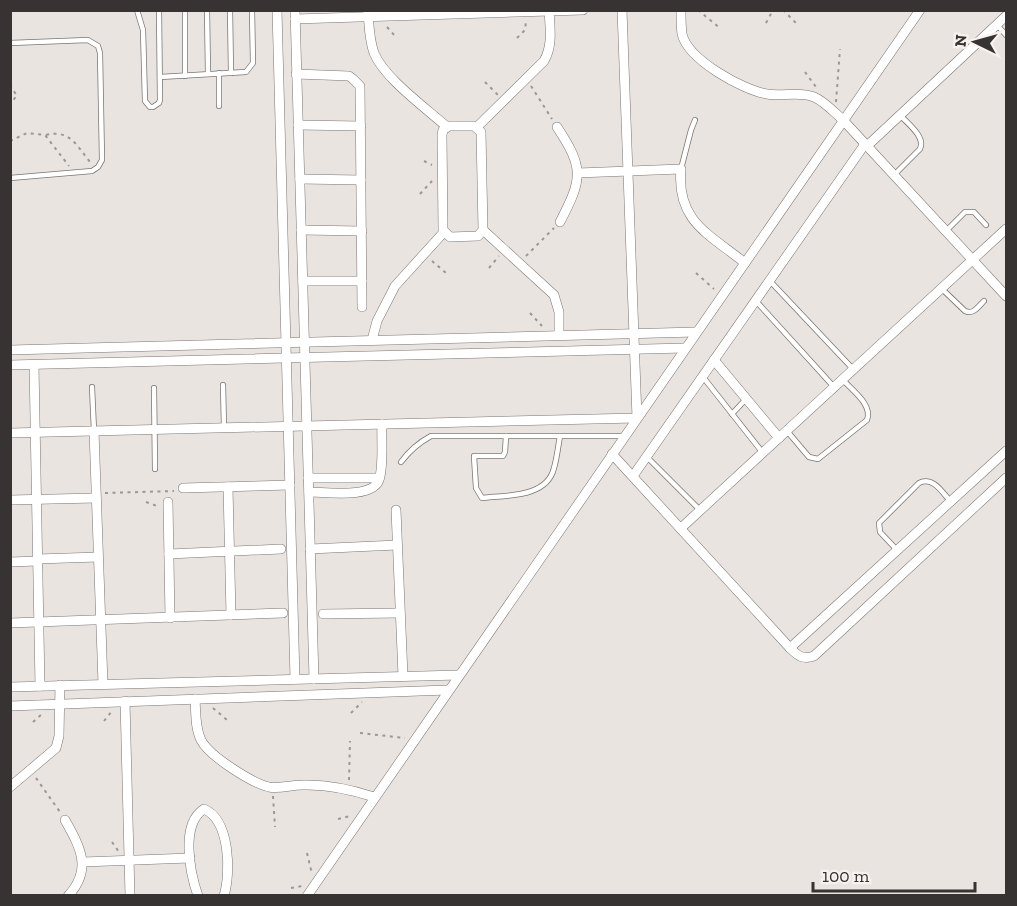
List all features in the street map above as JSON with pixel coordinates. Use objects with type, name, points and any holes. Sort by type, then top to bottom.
[{"type":"street","points":[[277,10],[295,679]]},
{"type":"street","points":[[314,679],[295,15],[582,10]]},
{"type":"street","points":[[622,10],[637,418]]},
{"type":"street","points":[[681,10],[682,35],[690,49],[701,60],[748,90],[770,95],[792,93],[814,97],[839,117],[1006,296]]},
{"type":"street","points":[[306,896],[722,296],[839,117],[920,10]]},
{"type":"street","points":[[368,14],[369,35],[374,53],[383,69],[447,127],[477,127],[544,62],[551,42],[549,11]]},
{"type":"street","points":[[633,476],[866,145],[1006,16]]},
{"type":"street","points":[[297,74],[349,76],[357,82],[361,91],[362,307]]},
{"type":"street","points":[[298,125],[361,126]]},
{"type":"street","points":[[372,340],[381,312],[395,286],[444,232],[442,135],[447,127]]},
{"type":"street","points":[[444,232],[450,237],[476,236],[480,235],[483,230],[482,135],[477,127]]},
{"type":"street","points":[[557,127],[575,157],[578,173],[576,189],[560,222]]},
{"type":"street","points":[[281,154],[299,152]]},
{"type":"street","points":[[578,173],[681,169],[680,187],[691,219],[744,263]]},
{"type":"street","points":[[300,179],[361,180]]},
{"type":"street","points":[[301,230],[362,231]]},
{"type":"street","points":[[483,230],[554,295],[559,312],[555,335]]},
{"type":"street","points":[[681,528],[1006,231]]},
{"type":"street","points":[[303,280],[362,282]]},
{"type":"street","points":[[10,350],[696,332]]},
{"type":"street","points":[[484,337],[485,353]]},
{"type":"street","points":[[10,365],[685,348]]},
{"type":"street","points":[[714,360],[779,438]]},
{"type":"street","points":[[33,365],[40,686]]},
{"type":"street","points":[[10,433],[637,418]]},
{"type":"street","points":[[309,492],[364,492],[374,487],[379,478],[382,424]]},
{"type":"street","points":[[94,431],[103,684]]},
{"type":"street","points":[[790,648],[1006,451]]},
{"type":"street","points":[[612,454],[790,648],[800,657],[807,658],[814,656],[1006,478]]},
{"type":"street","points":[[308,478],[379,478]]},
{"type":"street","points":[[183,488],[290,485]]},
{"type":"street","points":[[228,487],[231,615]]},
{"type":"street","points":[[10,500],[96,496]]},
{"type":"street","points":[[168,502],[170,618]]},
{"type":"street","points":[[396,510],[402,676]]},
{"type":"street","points":[[310,549],[397,546]]},
{"type":"street","points":[[169,554],[281,549]]},
{"type":"street","points":[[10,562],[98,557]]},
{"type":"street","points":[[10,623],[283,613]]},
{"type":"street","points":[[323,614],[400,613]]},
{"type":"street","points":[[10,687],[459,675]]},
{"type":"street","points":[[250,680],[250,697]]},
{"type":"street","points":[[10,787],[52,753],[58,742],[60,686]]},
{"type":"street","points":[[10,705],[448,690]]},
{"type":"street","points":[[195,699],[198,732],[202,742],[209,751],[255,782],[273,787],[324,785],[375,797]]},
{"type":"street","points":[[125,702],[130,896]]},
{"type":"street","points":[[198,896],[190,858],[192,825],[197,813],[204,809],[212,812],[219,822],[224,838],[228,877],[224,896]]},
{"type":"street","points":[[65,820],[80,848],[83,862],[81,876],[68,896]]},
{"type":"street","points":[[83,862],[190,858]]},
{"type":"lane","points":[[137,10],[143,30],[145,102],[150,107],[159,103],[159,10]]},
{"type":"lane","points":[[184,10],[186,76]]},
{"type":"lane","points":[[207,10],[208,74]]},
{"type":"lane","points":[[230,10],[231,73]]},
{"type":"lane","points":[[160,77],[246,72],[253,63],[252,10]]},
{"type":"lane","points":[[997,25],[1006,35]]},
{"type":"lane","points":[[10,43],[88,40],[98,46],[102,160],[95,170],[10,178]]},
{"type":"lane","points":[[219,74],[219,106]]},
{"type":"lane","points":[[894,175],[922,145],[922,139],[900,115]]},
{"type":"lane","points":[[681,169],[695,120]]},
{"type":"lane","points":[[946,231],[965,212],[969,211],[974,212],[986,225]]},
{"type":"lane","points":[[770,281],[854,369]]},
{"type":"lane","points":[[941,288],[969,313],[984,301]]},
{"type":"lane","points":[[756,301],[834,387]]},
{"type":"lane","points":[[703,377],[763,453]]},
{"type":"lane","points":[[787,431],[809,457],[818,459],[867,420],[867,406],[843,379]]},
{"type":"lane","points":[[224,385],[224,428]]},
{"type":"lane","points":[[92,387],[94,431]]},
{"type":"lane","points":[[154,388],[155,469]]},
{"type":"lane","points":[[732,414],[746,399]]},
{"type":"lane","points":[[401,462],[419,442],[431,436],[625,436]]},
{"type":"lane","points":[[506,436],[503,456],[474,456],[476,488],[482,498],[535,490],[543,486],[554,470],[560,436]]},
{"type":"lane","points":[[647,457],[700,510]]},
{"type":"lane","points":[[897,550],[880,532],[879,523],[919,483],[932,482],[951,502]]},
{"type":"path","points":[[698,10],[721,29]]},
{"type":"path","points":[[766,23],[774,10]]},
{"type":"path","points":[[783,10],[798,25]]},
{"type":"path","points":[[517,38],[525,30],[527,12]]},
{"type":"path","points":[[839,117],[840,49]]},
{"type":"path","points":[[526,79],[557,127]]},
{"type":"path","points":[[485,82],[504,101]]},
{"type":"path","points":[[10,85],[17,95],[10,103]]},
{"type":"path","points":[[10,141],[27,133],[63,134],[71,138],[95,170]]},
{"type":"path","points":[[45,135],[74,172]]},
{"type":"path","points":[[520,262],[560,222]]},
{"type":"path","points":[[489,268],[505,249]]},
{"type":"path","points":[[424,255],[446,273]]},
{"type":"path","points":[[696,273],[722,296]]},
{"type":"path","points":[[530,313],[555,335]]},
{"type":"path","points":[[96,496],[181,490],[183,488]]},
{"type":"path","points":[[360,733],[414,740]]},
{"type":"path","points":[[348,789],[350,741]]},
{"type":"path","points":[[31,771],[65,820]]},
{"type":"path","points":[[273,787],[275,827]]},
{"type":"path","points":[[291,888],[314,884],[307,853]]}]
